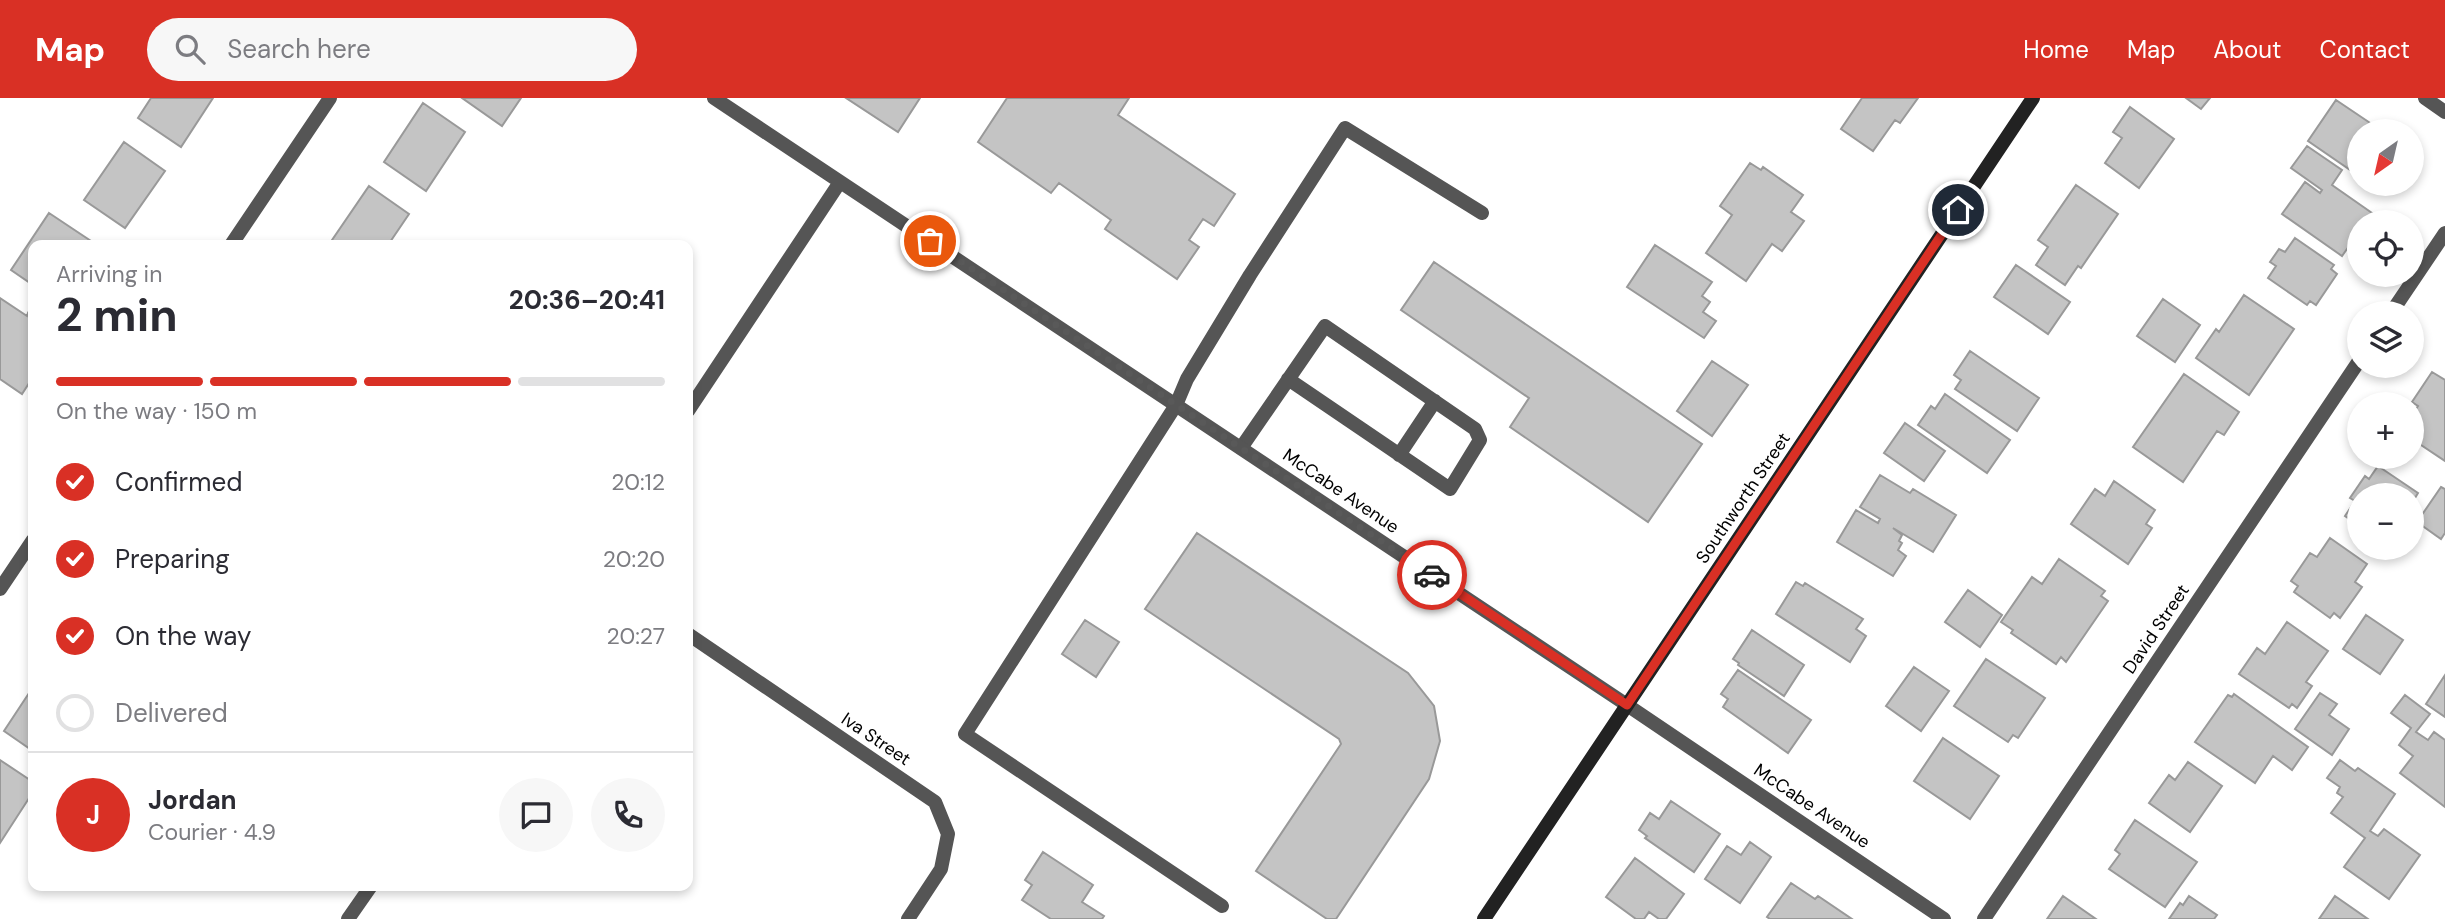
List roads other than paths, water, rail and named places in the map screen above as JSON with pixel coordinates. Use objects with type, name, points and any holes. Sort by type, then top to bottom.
[{"type":"main road","name":"Southworth Street","points":[[1484,919],[2034,98]]},
{"type":"street","points":[[234,240],[330,98]]},
{"type":"street","name":"McCabe Avenue","points":[[714,98],[1944,919]]},
{"type":"street","points":[[2425,98],[2445,112]]},
{"type":"street","points":[[1222,906],[965,734],[1176,405],[1187,379],[1243,286],[1345,128],[1482,213]]},
{"type":"street","points":[[693,404],[841,182]]},
{"type":"street","points":[[2399,301],[2445,233]]},
{"type":"street","points":[[1241,448],[1288,379],[1325,326],[1475,429],[1480,440],[1450,489],[1288,379]]},
{"type":"street","name":"David Street","points":[[1984,919],[2348,378]]},
{"type":"street","points":[[1399,455],[1435,401]]},
{"type":"street","points":[[0,589],[28,547]]},
{"type":"street","name":"Iva Street","points":[[693,638],[935,802],[948,834],[941,869],[908,919]]},
{"type":"street","points":[[348,919],[368,891]]}]
